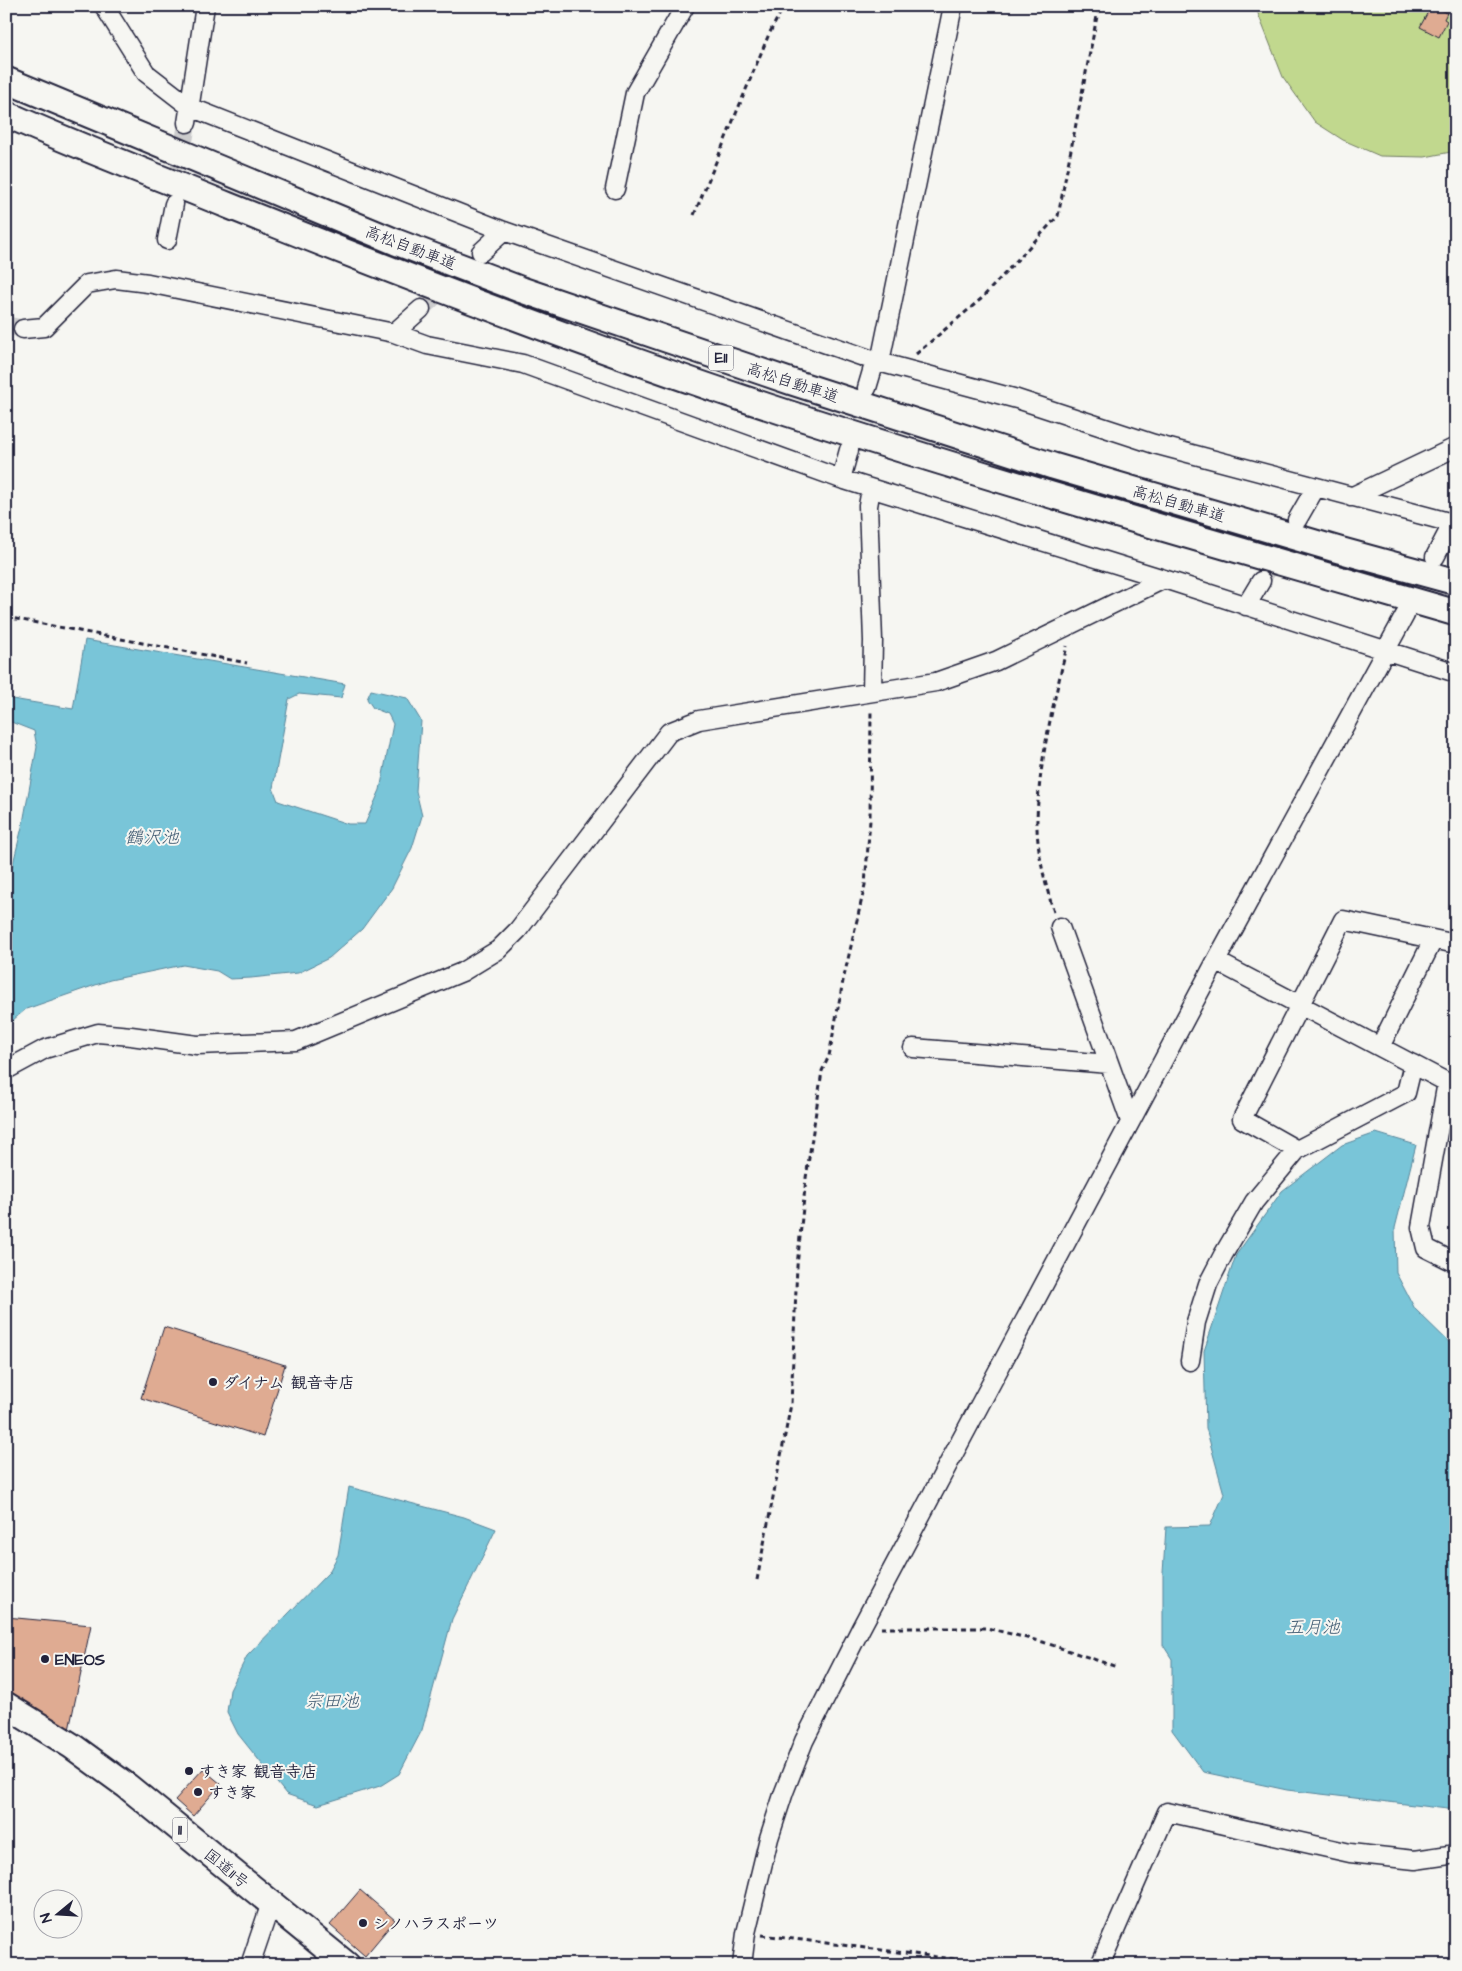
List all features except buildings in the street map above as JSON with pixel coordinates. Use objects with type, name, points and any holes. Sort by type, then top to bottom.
[{"type":"highway","name":"高松自動車道","points":[[6,80],[396,242],[522,290],[792,382],[1053,466],[1456,582]]},
{"type":"highway","name":"高松自動車道","points":[[6,114],[387,269],[497,312],[637,362],[792,415],[1034,491],[1456,613]]},
{"type":"highway","name":"国道11号","points":[[6,1705],[72,1746],[127,1786],[347,1965]]},
{"type":"street","points":[[104,6],[146,73],[189,115],[504,231],[878,362],[1016,399],[1154,444],[1351,497],[1455,521],[1435,557]]},
{"type":"street","points":[[189,115],[205,6]]},
{"type":"street","points":[[615,189],[636,93],[685,6]]},
{"type":"street","points":[[867,388],[878,362],[954,6]]},
{"type":"street","points":[[167,240],[174,204]]},
{"type":"street","points":[[481,252],[504,231]]},
{"type":"street","points":[[23,329],[44,327],[87,284],[116,279],[148,282],[394,333],[427,345],[523,364],[840,479],[1164,579],[1456,673]]},
{"type":"street","points":[[394,333],[421,309]]},
{"type":"street","points":[[1351,497],[1456,447]]},
{"type":"street","points":[[840,479],[849,450]]},
{"type":"street","points":[[1296,520],[1316,487]]},
{"type":"street","points":[[871,489],[868,506],[873,632],[872,692]]},
{"type":"street","points":[[6,1070],[44,1049],[98,1033],[197,1045],[296,1041],[462,972],[498,950],[518,930],[669,732],[699,720],[936,682],[996,662],[1164,579]]},
{"type":"street","points":[[1246,606],[1261,581]]},
{"type":"street","points":[[742,1965],[746,1933],[757,1883],[784,1792],[804,1741],[861,1628],[1130,1121],[1384,650],[1405,615]]},
{"type":"street","points":[[1297,1150],[1242,1119],[1298,1005],[1343,920],[1456,944]]},
{"type":"street","points":[[1060,927],[1130,1121]]},
{"type":"street","points":[[1380,1048],[1433,940]]},
{"type":"street","points":[[1216,961],[1451,1084],[1421,1227],[1426,1248],[1456,1263]]},
{"type":"street","points":[[913,1048],[1109,1064]]},
{"type":"street","points":[[1190,1361],[1196,1322],[1208,1284],[1254,1202],[1297,1150],[1406,1093],[1413,1064]]},
{"type":"street","points":[[1100,1965],[1167,1812],[1350,1853],[1415,1860],[1456,1854]]},
{"type":"street","points":[[250,1965],[271,1904]]},
{"type":"path","points":[[694,215],[769,34],[784,6]]},
{"type":"path","points":[[907,370],[917,353],[981,299],[1058,216],[1099,6]]},
{"type":"path","points":[[6,617],[247,663]]},
{"type":"path","points":[[1060,927],[1050,899],[1042,862],[1037,820],[1053,710],[1072,626]]},
{"type":"path","points":[[757,1580],[791,1404],[797,1266],[806,1178],[822,1071],[829,1056],[865,885],[869,829],[872,692]]},
{"type":"path","points":[[861,1628],[987,1628],[1043,1642],[1117,1667]]},
{"type":"path","points":[[746,1933],[952,1959],[966,1965]]},
{"type":"green space","points":[[1255,6],[1456,6],[1456,151],[1425,157],[1380,156],[1343,140],[1315,122],[1283,77]]},
{"type":"water","name":"鶴沢池","points":[[85,640],[345,684],[341,698],[299,694],[289,699],[273,788],[278,801],[348,824],[365,824],[380,790],[393,724],[388,714],[373,708],[367,699],[371,690],[407,698],[421,721],[416,791],[422,816],[412,848],[392,888],[362,929],[329,958],[298,973],[251,978],[230,979],[217,971],[183,965],[110,980],[26,1009],[6,1026],[6,881],[9,880],[23,823],[37,747],[34,731],[6,720],[6,698],[73,709]]},
{"type":"water","name":"五月池","points":[[1376,1133],[1416,1145],[1395,1228],[1396,1273],[1415,1309],[1456,1349],[1456,1810],[1287,1790],[1203,1772],[1172,1730],[1172,1659],[1163,1645],[1163,1573],[1166,1527],[1210,1526],[1224,1494],[1206,1428],[1204,1351],[1236,1255],[1282,1191],[1342,1145]]},
{"type":"water","name":"宗田池","points":[[349,1487],[464,1517],[496,1529],[452,1619],[422,1730],[399,1774],[380,1786],[318,1805],[286,1794],[238,1734],[227,1712],[230,1690],[247,1656],[329,1572],[338,1555]]},
{"type":"tunnel","points":[[175,196],[187,123]]},
{"type":"tunnel","points":[[421,309],[472,261]]},
{"type":"tunnel","points":[[6,325],[23,329]]},
{"type":"tunnel","points":[[1261,581],[1294,525]]},
{"type":"place","name":"ダイナム 観音寺店","points":[[213,1382]]},
{"type":"place","name":"ENEOS","points":[[45,1659]]},
{"type":"place","name":"すき家 観音寺店","points":[[189,1771]]},
{"type":"place","name":"すき家","points":[[198,1792]]},
{"type":"place","name":"シノハラスポーツ","points":[[363,1923]]}]
